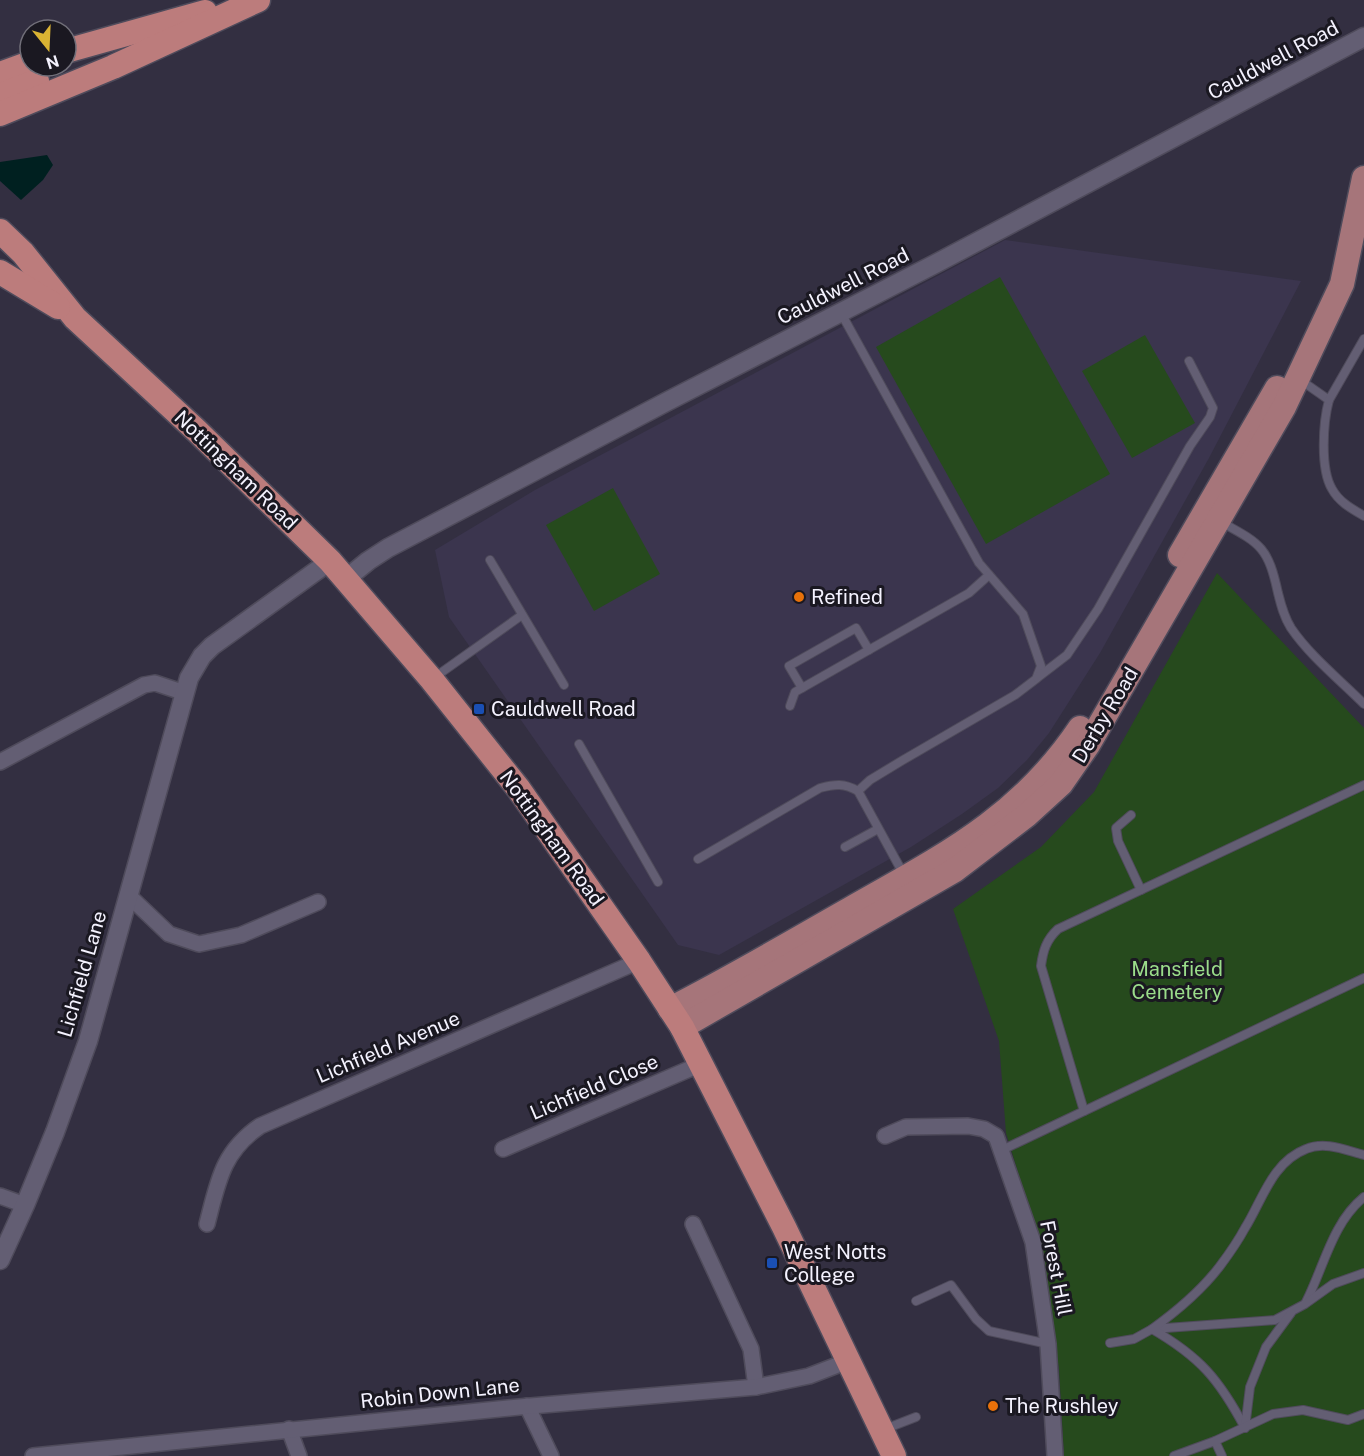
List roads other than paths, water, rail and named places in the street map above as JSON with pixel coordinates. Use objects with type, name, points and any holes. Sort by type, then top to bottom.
[{"type":"highway","points":[[78,48],[251,0]]},
{"type":"highway","points":[[0,114],[113,67],[258,0]]},
{"type":"highway","points":[[0,74],[18,67]]},
{"type":"highway","points":[[0,95],[60,72],[113,67]]},
{"type":"highway","name":"Nottingham Road","points":[[0,231],[23,253],[75,318],[196,431],[338,570],[432,680],[518,788],[676,1018],[784,1227],[894,1456]]},
{"type":"highway","points":[[0,254],[30,289]]},
{"type":"highway","name":"Nottingham Road","points":[[0,272],[75,318]]},
{"type":"main road","name":"Derby Road","points":[[676,1018],[722,983],[961,846],[1004,813],[1034,786],[1065,750],[1211,517],[1284,407],[1342,284],[1364,178]]},
{"type":"main road","name":"Derby Road","points":[[676,1018],[955,870],[1027,815],[1061,784],[1088,745],[1211,517],[1276,390],[1324,286],[1350,243]]},
{"type":"street","name":"Cauldwell Road","points":[[184,693],[195,667],[212,646],[338,570],[368,561],[388,548],[935,264],[1364,37]]},
{"type":"street","points":[[0,762],[144,685],[155,683],[184,693]]},
{"type":"street","name":"Lichfield Lane","points":[[0,1260],[55,1132],[88,1041],[184,693]]},
{"type":"street","points":[[128,895],[169,934],[199,944],[241,935],[318,902]]},
{"type":"street","name":"Lichfield Avenue","points":[[207,1224],[226,1161],[243,1138],[260,1126],[639,961]]},
{"type":"street","name":"Lichfield Close","points":[[503,1149],[701,1064]]},
{"type":"street","name":"Forest Hill","points":[[885,1136],[906,1127],[968,1126],[984,1129],[996,1136],[1033,1242],[1048,1344],[1055,1456]]},
{"type":"street","points":[[0,1196],[25,1205]]},
{"type":"street","points":[[693,1224],[751,1349],[756,1387]]},
{"type":"street","name":"Robin Down Lane","points":[[33,1456],[108,1452],[289,1429],[756,1387],[809,1376],[848,1361]]},
{"type":"street","points":[[527,1406],[551,1456]]},
{"type":"street","points":[[289,1429],[299,1456]]},
{"type":"lane","points":[[840,312],[979,563],[1023,614],[1041,666],[1036,679]]},
{"type":"lane","points":[[1364,339],[1361,354],[1329,400],[1325,432],[1327,476],[1331,488],[1339,498],[1364,516]]},
{"type":"lane","points":[[858,791],[870,780],[1016,695],[1067,655],[1098,609],[1190,446],[1210,417],[1213,408],[1189,361]]},
{"type":"lane","points":[[1298,378],[1329,400]]},
{"type":"lane","points":[[1211,517],[1248,537],[1263,550],[1273,569],[1282,608],[1289,625],[1300,640],[1364,704]]},
{"type":"lane","points":[[490,560],[564,686]]},
{"type":"lane","points":[[790,706],[795,692],[969,593],[989,575]]},
{"type":"lane","points":[[432,680],[522,615]]},
{"type":"lane","points":[[802,688],[789,666],[856,628],[869,650]]},
{"type":"lane","points":[[579,744],[658,882]]},
{"type":"lane","points":[[698,859],[820,788],[834,784],[848,785],[858,791],[905,878]]},
{"type":"lane","points":[[1084,1111],[1041,966],[1044,947],[1049,937],[1058,929],[1364,785]]},
{"type":"lane","points":[[1131,814],[1116,828],[1118,841],[1141,890]]},
{"type":"lane","points":[[845,847],[878,829]]},
{"type":"lane","points":[[1002,1150],[1364,978]]},
{"type":"lane","points":[[1110,1343],[1134,1339],[1180,1308],[1219,1267],[1246,1227],[1263,1191],[1283,1165],[1306,1149],[1330,1145],[1364,1155]]},
{"type":"lane","points":[[1305,1304],[1315,1285],[1329,1245],[1354,1205],[1364,1197]]},
{"type":"lane","points":[[1152,1329],[1275,1320],[1305,1304],[1333,1284],[1364,1273]]},
{"type":"lane","points":[[916,1300],[951,1285],[976,1319],[989,1331],[1048,1344]]},
{"type":"lane","points":[[1245,1428],[1250,1387],[1266,1347],[1294,1310]]},
{"type":"lane","points":[[1152,1329],[1178,1343],[1199,1361],[1228,1396],[1245,1428]]},
{"type":"lane","points":[[1174,1456],[1215,1441],[1273,1414],[1303,1410],[1348,1420],[1364,1414]]},
{"type":"lane","points":[[881,1430],[916,1417]]},
{"type":"lane","points":[[1215,1441],[1222,1456]]},
{"type":"place","name":"Refined","points":[[799,597]]},
{"type":"place","name":"Cauldwell Road","points":[[479,709]]},
{"type":"place","name":"West Notts College","points":[[772,1263]]},
{"type":"place","name":"The Rushley","points":[[993,1406]]},
{"type":"park label","name":"Mansfield Cemetery","points":[[1177,980]]}]
